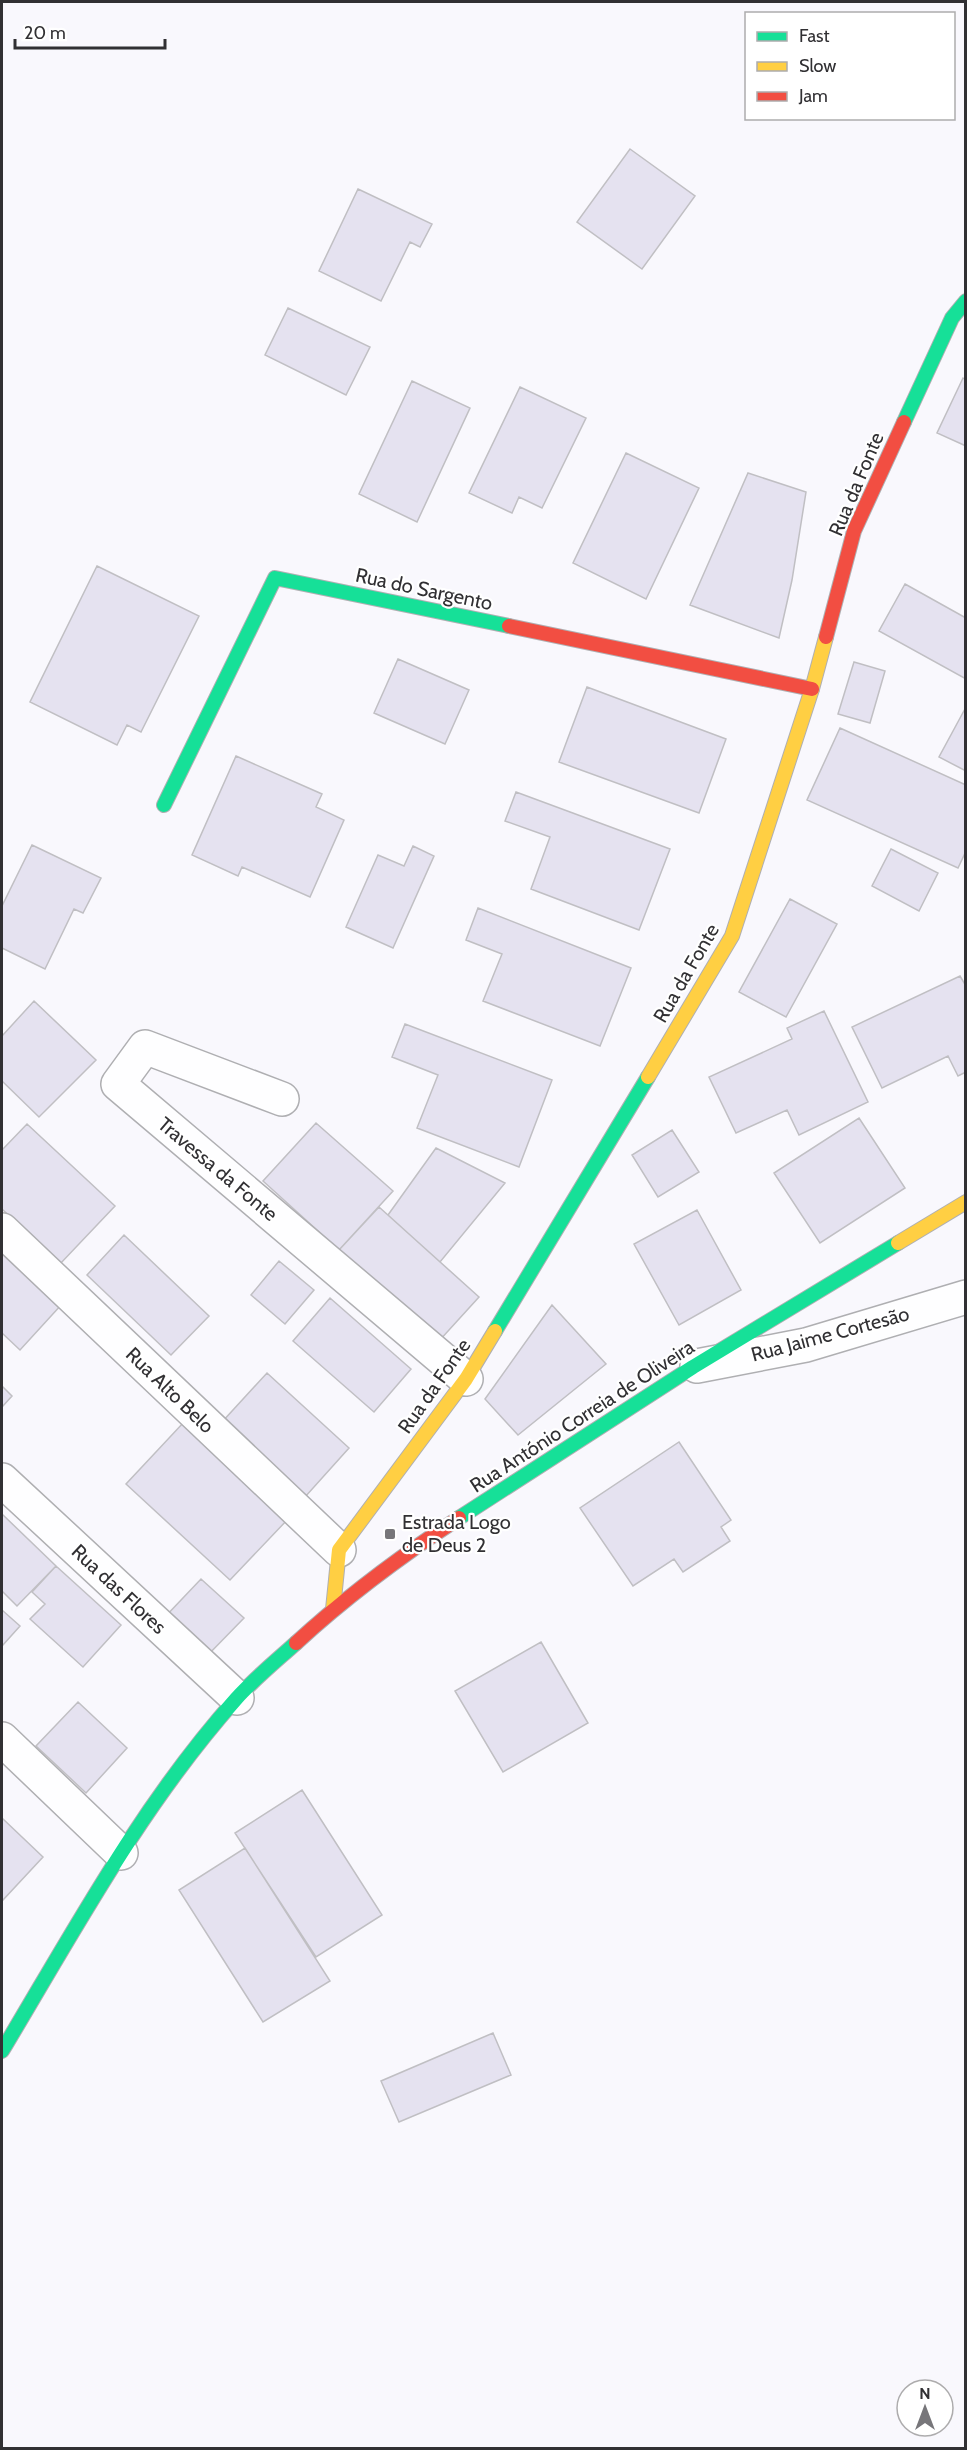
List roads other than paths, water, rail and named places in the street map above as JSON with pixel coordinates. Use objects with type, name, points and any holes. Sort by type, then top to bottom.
[{"type":"street","name":"Rua da Fonte","points":[[339,1550],[466,1380],[732,936],[812,689],[854,531],[952,318],[966,301]]},
{"type":"street","name":"Rua do Sargento","points":[[164,805],[275,578],[812,689]]},
{"type":"street","name":"Travessa da Fonte","points":[[282,1099],[145,1047],[118,1084],[466,1380]]},
{"type":"street","name":"Rua António Correia de Oliveira","points":[[2,2051],[121,1852],[178,1772],[237,1698],[333,1609],[404,1554],[693,1367],[966,1202]]},
{"type":"street","name":"Rua Alto Belo","points":[[2,1230],[339,1550]]},
{"type":"street","name":"Rua Jaime Cortesão","points":[[693,1367],[806,1344],[966,1296]]},
{"type":"street","name":"Rua das Flores","points":[[2,1480],[237,1698]]},
{"type":"street","points":[[333,1609],[339,1550]]},
{"type":"street","points":[[2,1739],[121,1852]]},
{"type":"place","name":"Estrada Logo de Deus 2","points":[[390,1534]]}]
